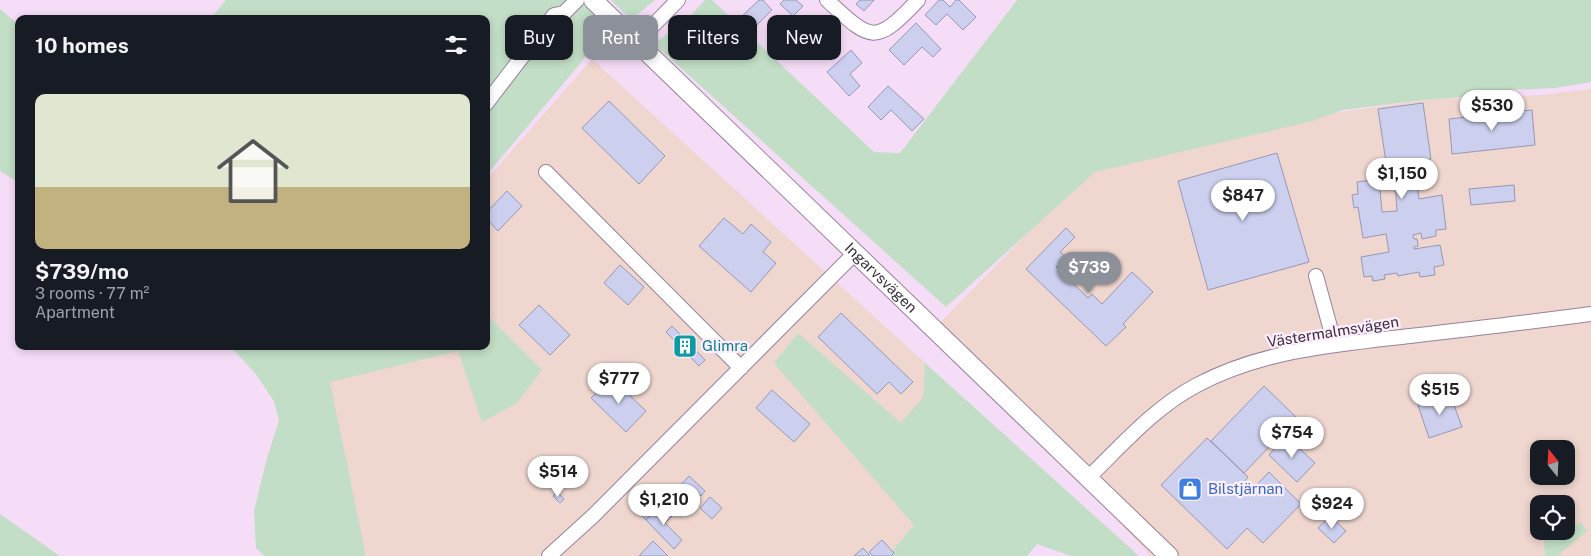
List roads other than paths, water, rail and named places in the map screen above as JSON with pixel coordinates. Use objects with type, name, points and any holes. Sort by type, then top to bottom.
[{"type":"street","points":[[490,99],[554,15],[564,13],[577,0]]},
{"type":"street","name":"Ingarvsvägen","points":[[593,0],[608,15]]},
{"type":"street","points":[[658,20],[678,0]]},
{"type":"street","points":[[827,0],[845,17],[868,33],[877,33],[892,26],[918,0]]},
{"type":"street","name":"Ingarvsvägen","points":[[654,60],[1169,556]]},
{"type":"street","points":[[546,172],[741,368]]},
{"type":"street","points":[[549,556],[593,516],[855,253]]},
{"type":"street","points":[[1316,276],[1335,346]]},
{"type":"street","name":"Västermalmsvägen","points":[[1088,478],[1159,410],[1196,386],[1224,372],[1269,357],[1290,352],[1591,314]]},
{"type":"place","name":"Glimra","points":[[685,346]]},
{"type":"place","name":"Bilstjärnan","points":[[1190,489]]}]
